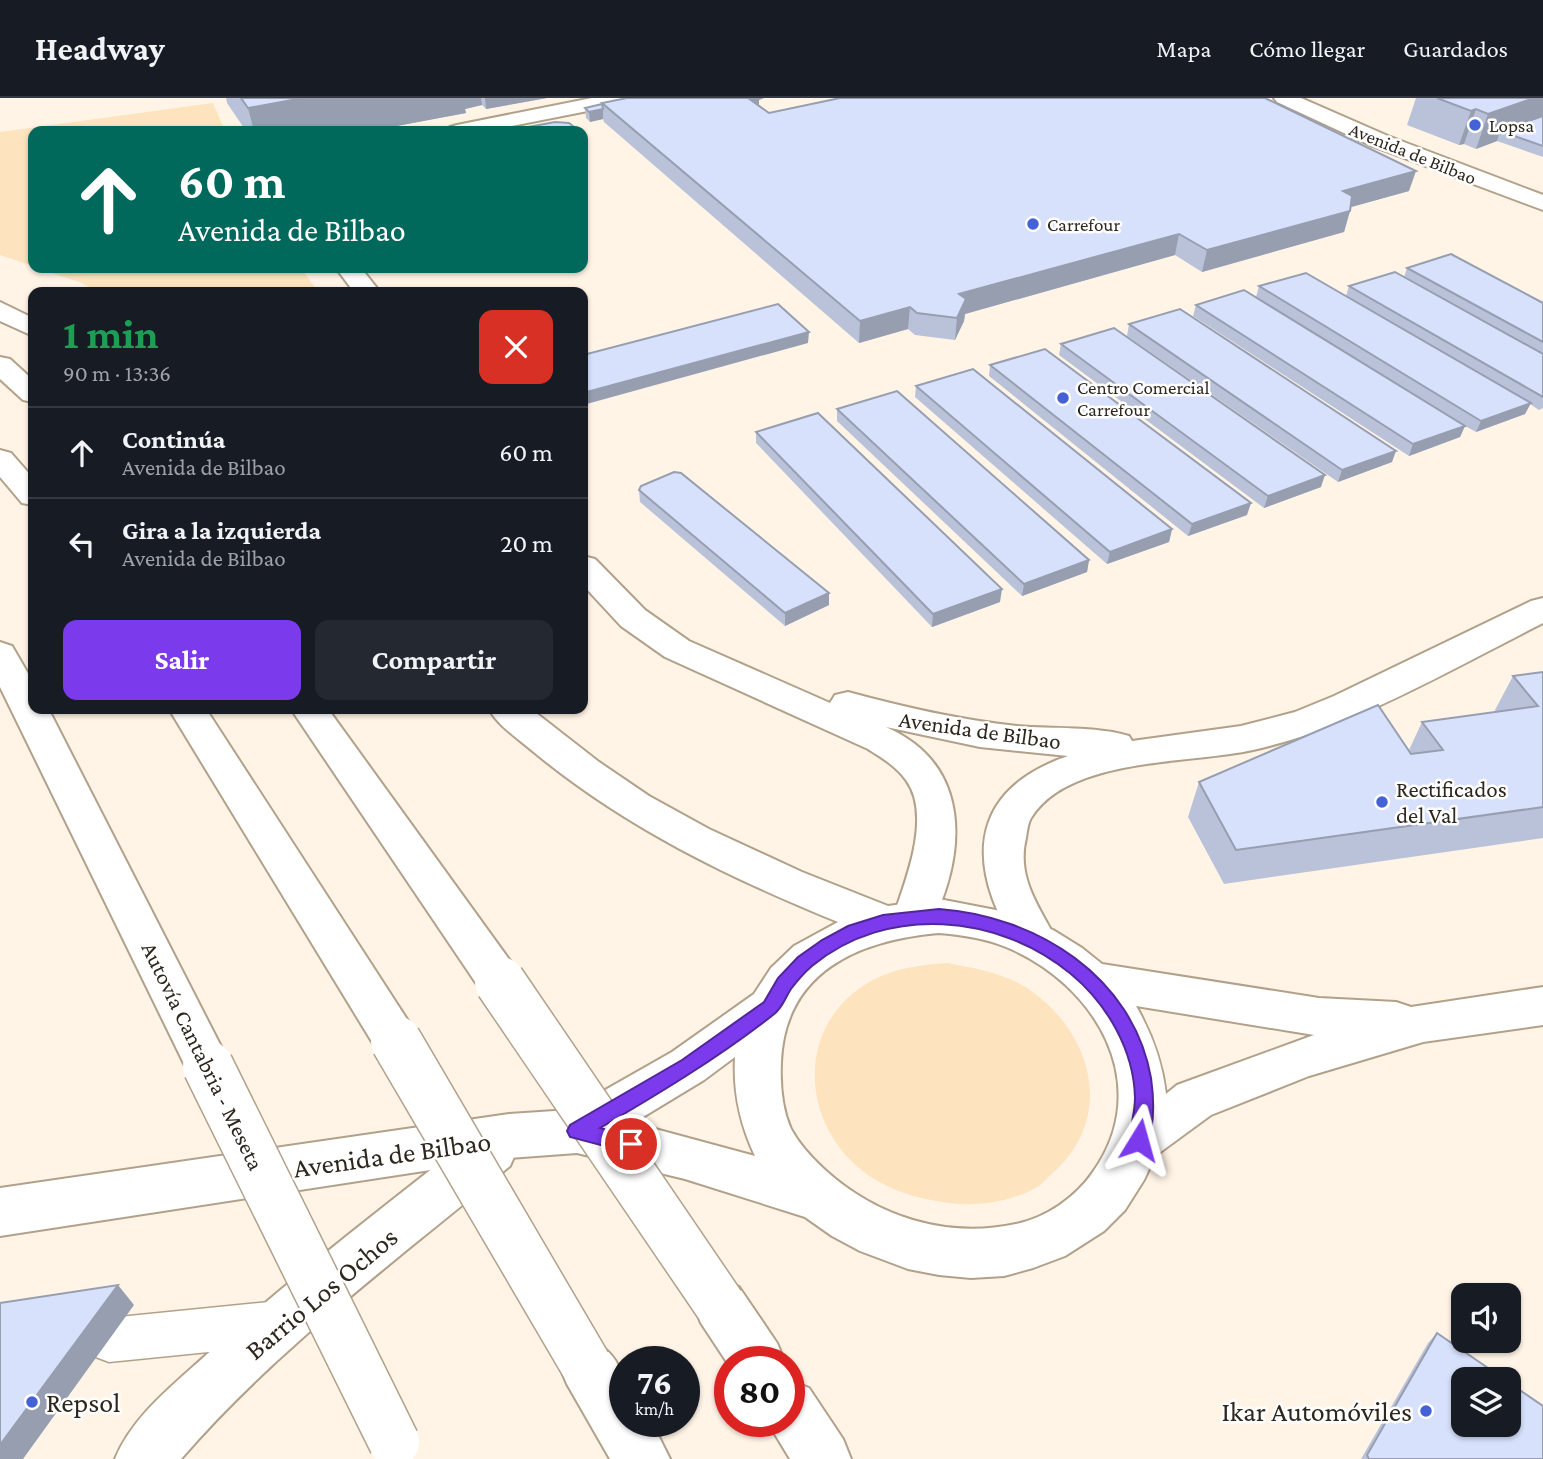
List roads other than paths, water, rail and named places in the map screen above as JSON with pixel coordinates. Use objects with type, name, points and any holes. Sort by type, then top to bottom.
[{"type":"main road","points":[[482,126],[623,98]]},
{"type":"main road","name":"Avenida de Bilbao","points":[[1284,98],[1380,141],[1543,203]]},
{"type":"main road","points":[[352,273],[363,287]]},
{"type":"main road","points":[[0,310],[28,325]]},
{"type":"main road","points":[[0,365],[28,390]]},
{"type":"main road","points":[[0,459],[28,490]]},
{"type":"main road","name":"Avenida de Bilbao","points":[[588,571],[633,618],[677,649],[900,749],[918,766],[929,782],[935,802],[936,841],[898,920]]},
{"type":"main road","name":"Avenida de Bilbao","points":[[1036,941],[1016,912],[1007,884],[1003,858],[1004,834],[1013,810],[1031,789],[1057,774],[1093,762],[1243,739],[1310,720],[1543,609]]},
{"type":"main road","name":"Autovía Cantabria - Meseta","points":[[0,654],[28,705]]},
{"type":"main road","name":"Avenida de Bilbao","points":[[777,692],[839,702],[934,727],[994,736],[1092,745],[1185,747]]},
{"type":"main road","name":"Autovía Cantabria - Meseta","points":[[33,714],[398,1450]]},
{"type":"main road","points":[[190,714],[396,1041],[642,1459]]},
{"type":"main road","points":[[312,714],[500,982],[748,1346]]},
{"type":"main road","points":[[513,714],[590,776],[679,832],[776,879],[898,920]]},
{"type":"main road","points":[[964,918],[1013,931],[1036,941],[1066,959],[1093,981],[1119,1016],[1137,1055],[1144,1098],[1139,1140],[1121,1178],[1093,1211],[1053,1236],[1007,1251],[956,1254],[904,1245],[857,1226],[816,1197],[778,1153],[759,1103],[756,1053],[771,1007],[785,983],[804,962],[828,945],[854,931],[898,920],[964,918]]},
{"type":"main road","points":[[1093,981],[1319,1017],[1423,1023]]},
{"type":"main road","points":[[1139,1140],[1194,1100],[1303,1058],[1423,1023],[1543,1006]]},
{"type":"main road","name":"Avenida de Bilbao","points":[[577,1131],[688,1066],[771,1007]]},
{"type":"main road","name":"Avenida de Bilbao","points":[[0,1212],[509,1136],[577,1131],[685,1157],[816,1197]]},
{"type":"main road","name":"Barrio Los Ochos","points":[[143,1459],[184,1413],[281,1322],[423,1209],[509,1136]]},
{"type":"main road","points":[[805,1432],[823,1459]]},
{"type":"lane","points":[[109,1340],[281,1322]]},
{"type":"place","name":"Lopsa","points":[[1475,125]]},
{"type":"place","name":"Carrefour","points":[[1033,224]]},
{"type":"place","name":"Centro Comercial Carrefour","points":[[1063,398]]},
{"type":"place","name":"Rectificados del Val","points":[[1382,802]]},
{"type":"place","name":"Repsol","points":[[32,1402]]},
{"type":"place","name":"Ikar Automóviles","points":[[1426,1411]]}]
